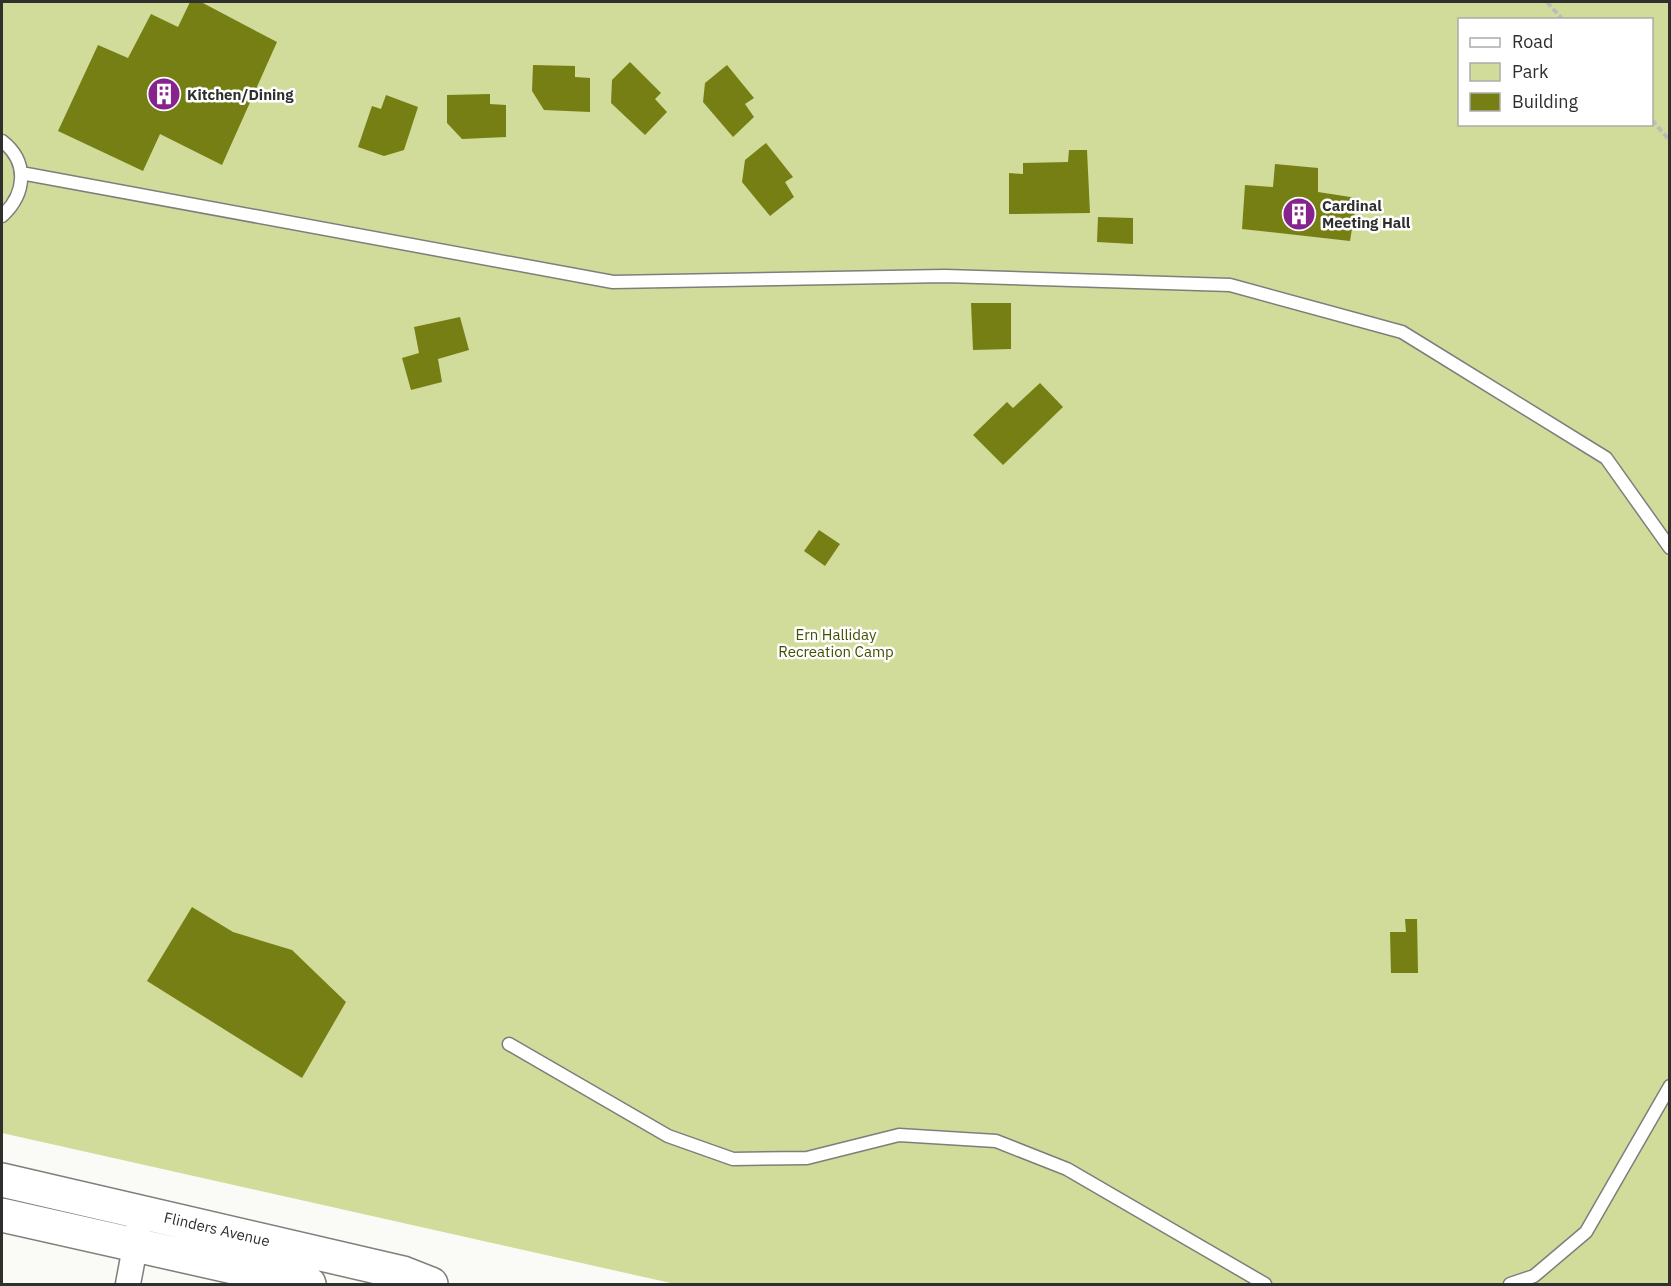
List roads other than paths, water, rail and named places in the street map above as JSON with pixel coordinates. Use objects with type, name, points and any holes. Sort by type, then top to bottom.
[{"type":"main road","name":"Flinders Avenue","points":[[2,1180],[403,1273],[431,1284]]},
{"type":"main road","points":[[2,1215],[309,1284]]},
{"type":"street","points":[[128,1284],[141,1211]]},
{"type":"lane","points":[[2,141],[18,161],[21,173],[20,189],[14,204],[2,216]]},
{"type":"lane","points":[[21,173],[613,282],[945,276],[1230,285],[1402,332],[1606,458],[1670,548]]},
{"type":"lane","points":[[509,1044],[668,1136],[734,1159],[807,1158],[899,1135],[996,1141],[1067,1169],[1265,1284]]},
{"type":"lane","points":[[1510,1284],[1534,1276],[1586,1232],[1670,1086]]},
{"type":"place","name":"Kitchen/Dining","points":[[164,94]]},
{"type":"place","name":"Cardinal Meeting Hall","points":[[1299,214]]},
{"type":"park label","name":"Ern Halliday Recreation Camp","points":[[836,642]]}]
